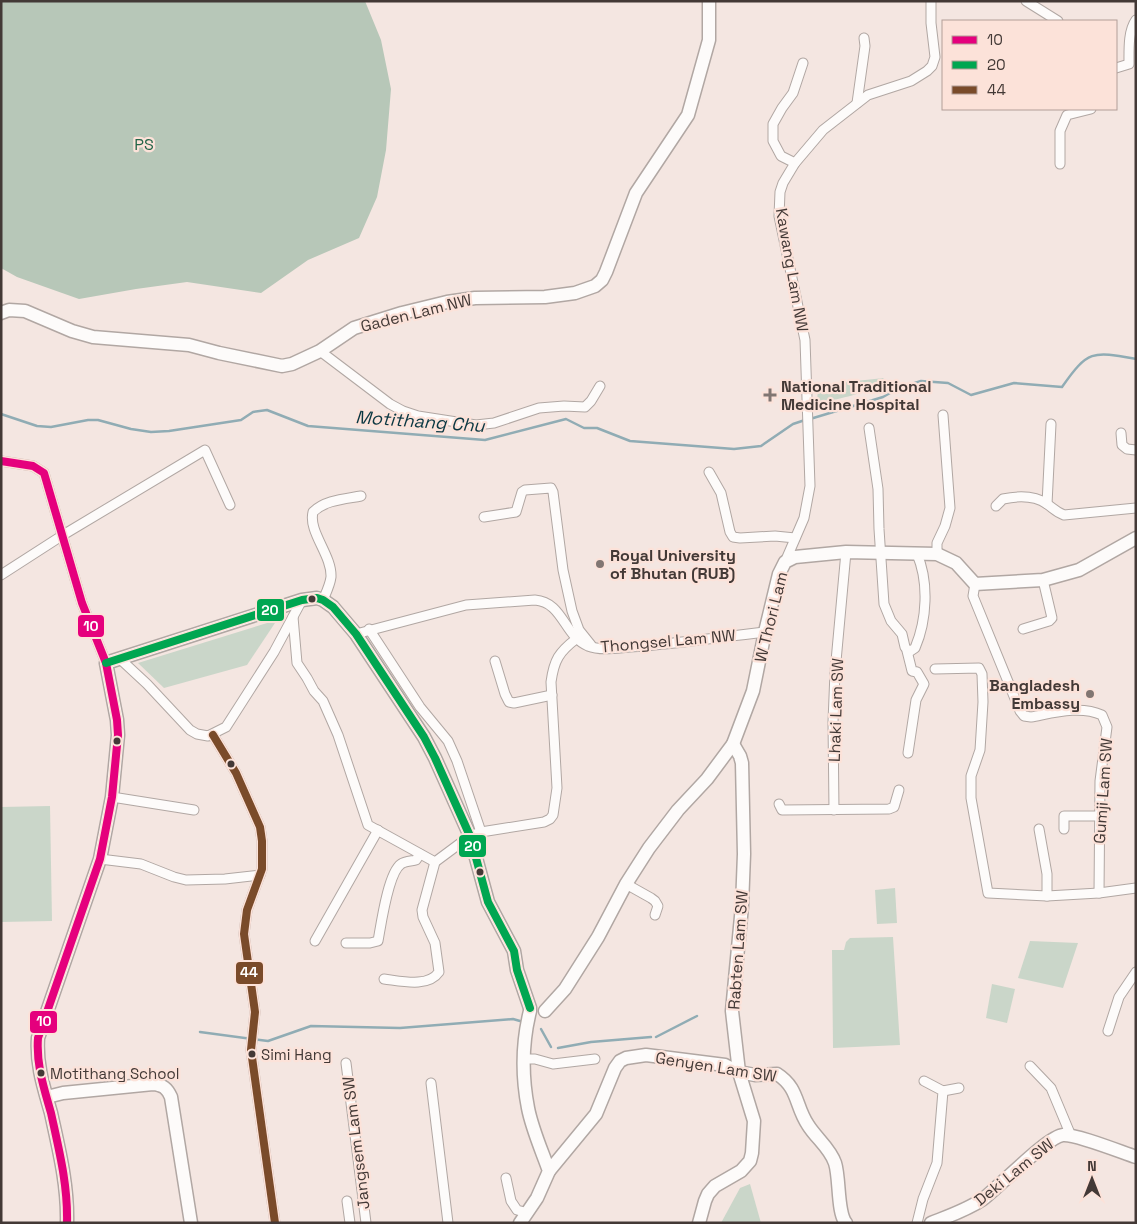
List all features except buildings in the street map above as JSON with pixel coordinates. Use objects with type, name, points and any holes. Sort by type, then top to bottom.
[{"type":"main road","name":"Gaden Lam NW","points":[[1,313],[9,310],[25,311],[72,331],[93,337],[189,345],[276,365],[292,364],[320,351],[354,328],[402,313],[447,302],[475,298],[558,296],[586,290],[602,280],[636,193],[688,115],[709,40],[709,1]]},
{"type":"main road","points":[[975,584],[1043,580],[1079,570],[1136,538]]},
{"type":"main road","name":"W Thori Lam","points":[[537,1008],[564,989],[598,937],[626,884],[649,848],[678,810],[707,779],[733,744],[753,691],[764,632],[779,574],[785,562],[795,557],[846,552],[937,554],[956,563],[975,584]]},
{"type":"main road","points":[[67,1223],[67,1199],[61,1158],[38,1062],[38,1038],[100,859],[112,798],[118,735],[112,660],[302,600],[317,598],[334,607],[356,634],[436,758],[476,834],[488,902],[514,951],[521,986],[537,1008],[526,1042],[524,1059],[528,1110],[549,1171],[537,1198],[524,1218]]},
{"type":"main road","name":"Rabten Lam SW","points":[[700,1223],[708,1194],[715,1186],[741,1171],[750,1161],[754,1121],[739,1072],[732,1011],[742,906],[744,854],[742,763],[733,744]]},
{"type":"main road","name":"Genyen Lam SW","points":[[549,1171],[596,1114],[620,1060],[646,1055],[725,1065],[739,1072],[755,1075],[777,1074],[789,1083],[796,1095],[808,1126],[820,1139],[835,1161],[841,1214],[846,1223]]},
{"type":"main road","points":[[47,1097],[63,1093],[153,1084],[162,1085],[168,1090],[171,1097],[191,1223]]},
{"type":"main road","name":"Deki Lam SW","points":[[950,1220],[983,1199],[1052,1139],[1062,1135],[1069,1135],[1136,1157]]},
{"type":"main road","points":[[931,1223],[950,1220]]},
{"type":"street","name":"Kawang Lam NW","points":[[785,562],[804,518],[809,498],[809,454],[805,340],[779,207],[783,183],[794,164],[823,130],[857,103],[868,95],[910,81],[932,66],[936,57],[931,23],[931,1]]},
{"type":"street","points":[[1026,1],[1056,20]]},
{"type":"street","points":[[1117,68],[1129,64],[1130,38],[1133,23],[1136,20]]},
{"type":"street","points":[[857,103],[865,46],[864,38]]},
{"type":"street","points":[[794,164],[781,156],[773,141],[773,124],[793,93],[803,63]]},
{"type":"street","points":[[1060,164],[1060,131],[1067,115],[1087,110]]},
{"type":"street","points":[[320,351],[390,404],[403,411],[418,416],[476,425],[494,423],[550,406],[585,407],[600,386]]},
{"type":"street","points":[[937,554],[937,543],[945,526],[950,508],[943,415]]},
{"type":"street","points":[[1047,504],[1051,424]]},
{"type":"street","points":[[869,428],[877,475],[884,604],[891,621],[902,634],[912,671],[917,672],[924,684],[916,700],[908,753]]},
{"type":"street","points":[[1122,433],[1122,445],[1127,449],[1136,450]]},
{"type":"street","points":[[1,575],[205,450],[230,506]]},
{"type":"street","points":[[1,461],[33,466],[44,473],[82,603],[112,660],[147,684],[190,730],[197,734],[214,735],[226,727],[274,652],[302,600]]},
{"type":"street","points":[[708,472],[721,493],[730,532],[733,537],[776,536],[795,538]]},
{"type":"street","points":[[484,517],[516,512],[522,492],[525,490],[551,488],[562,570],[572,611],[579,630],[592,647]]},
{"type":"street","points":[[323,600],[330,582],[331,572],[313,521],[313,512],[326,503],[361,496]]},
{"type":"street","points":[[996,506],[1002,499],[1011,497],[1037,499],[1047,504],[1054,511],[1064,515],[1136,508]]},
{"type":"street","name":"Lhaki Lam SW","points":[[834,810],[833,722],[835,672],[846,552]]},
{"type":"street","points":[[907,651],[911,652],[915,648],[923,622],[924,580],[922,566],[917,554]]},
{"type":"street","points":[[1023,629],[1049,621],[1052,618],[1043,580]]},
{"type":"street","name":"Gumji Lam SW","points":[[975,584],[973,596],[1024,716],[1031,717],[1078,710],[1094,712],[1102,715],[1107,727],[1100,781],[1099,893]]},
{"type":"street","name":"Thongsel Lam NW","points":[[356,634],[369,629],[466,605],[535,600],[544,600],[551,605],[576,639],[592,647],[655,645],[764,632]]},
{"type":"street","points":[[293,617],[296,664],[323,701],[338,735],[368,826],[435,862]]},
{"type":"street","points":[[369,629],[420,707],[448,741],[476,834]]},
{"type":"street","points":[[384,979],[404,982],[424,981],[436,977],[439,972],[439,958],[435,943],[423,917],[422,910],[435,862],[476,834],[544,822],[553,815],[557,788],[551,682],[555,662],[559,654],[576,639]]},
{"type":"street","points":[[495,661],[504,694],[509,702],[514,704],[552,695]]},
{"type":"street","points":[[935,669],[979,668],[982,674],[983,702],[980,750],[971,776],[971,798],[988,893],[1047,896],[1099,893],[1136,888]]},
{"type":"street","points":[[214,735],[236,772],[260,827],[262,841],[262,870],[247,910],[244,934],[255,1012],[251,1050],[275,1223]]},
{"type":"street","points":[[779,804],[782,810],[889,809],[894,807],[899,790]]},
{"type":"street","points":[[112,798],[194,810]]},
{"type":"street","points":[[1064,829],[1064,816],[1100,816]]},
{"type":"street","points":[[1039,829],[1046,874],[1047,896]]},
{"type":"street","points":[[315,941],[378,830]]},
{"type":"street","points":[[346,943],[378,941],[382,916],[393,875],[401,863],[416,860],[420,854]]},
{"type":"street","points":[[100,859],[142,864],[186,880],[225,879],[260,874]]},
{"type":"street","points":[[626,884],[655,901],[658,906],[655,915]]},
{"type":"street","points":[[1108,1031],[1118,997],[1136,972]]},
{"type":"street","points":[[524,1059],[535,1059],[553,1064],[595,1059]]},
{"type":"street","name":"Jangsem Lam SW","points":[[346,1063],[366,1223]]},
{"type":"street","points":[[1030,1066],[1051,1088],[1069,1135]]},
{"type":"street","points":[[924,1081],[943,1091],[959,1088]]},
{"type":"street","points":[[431,1083],[448,1223]]},
{"type":"street","points":[[917,1223],[923,1199],[937,1163],[943,1091]]},
{"type":"street","points":[[506,1178],[511,1201],[524,1218]]},
{"type":"street","points":[[347,1202],[350,1223]]},
{"type":"green space","name":"PS","points":[[1,1],[365,1],[381,40],[391,89],[386,150],[377,197],[359,238],[308,260],[261,293],[187,282],[79,299],[17,277],[1,268]]},
{"type":"green space","points":[[884,378],[862,392],[817,404],[818,385]]},
{"type":"green space","points":[[277,620],[247,665],[164,688],[138,663]]},
{"type":"green space","points":[[50,806],[52,921],[1,922],[1,807]]},
{"type":"green space","points":[[895,888],[897,923],[877,924],[875,890]]},
{"type":"green space","points":[[893,937],[900,1045],[833,1048],[832,950],[844,950],[846,942],[850,938]]},
{"type":"green space","points":[[1030,941],[1078,943],[1063,988],[1018,978]]},
{"type":"green space","points":[[992,984],[1015,989],[1007,1023],[986,1018]]},
{"type":"green space","points":[[750,1184],[761,1223],[721,1223],[740,1188]]},
{"type":"waterway","name":"Motithang Chu","points":[[810,419],[883,397],[899,388],[921,381],[948,383],[971,395],[1014,383],[1062,387],[1078,366],[1092,356],[1110,355],[1136,359]]},
{"type":"waterway","name":"Motithang Chu","points":[[1,414],[37,426],[51,427],[98,420],[151,432],[241,420],[253,412],[267,410],[308,426],[485,440],[566,419],[584,428],[597,428],[630,441],[734,449],[761,446],[793,424],[805,420]]},
{"type":"waterway","points":[[656,1037],[697,1016]]},
{"type":"waterway","points":[[200,1032],[268,1041],[311,1026],[400,1028],[513,1019],[520,1021]]},
{"type":"waterway","points":[[541,1029],[551,1047]]},
{"type":"waterway","points":[[558,1048],[591,1042],[651,1037]]},
{"type":"transit line","name":"10","points":[[1,461],[33,466],[44,473],[82,603],[106,663],[117,720],[118,735],[112,797],[100,859],[38,1038],[38,1058],[41,1076],[51,1113],[62,1168],[66,1195],[67,1223]]},
{"type":"transit line","name":"20","points":[[106,663],[302,600],[317,598],[333,607],[356,634],[424,737],[435,758],[470,836],[488,902],[514,951],[517,970],[530,1008]]},
{"type":"transit line","name":"44","points":[[213,735],[236,773],[260,827],[262,841],[262,869],[247,910],[244,934],[255,1012],[251,1050],[275,1223]]},
{"type":"place","name":"National Traditional Medicine Hospital","points":[[770,395]]},
{"type":"place","name":"Royal University of Bhutan (RUB)","points":[[600,564]]},
{"type":"place","name":"Bangladesh Embassy","points":[[1090,694]]},
{"type":"place","name":"Simi Hang","points":[[252,1054]]},
{"type":"place","name":"Motithang School","points":[[41,1073]]}]
